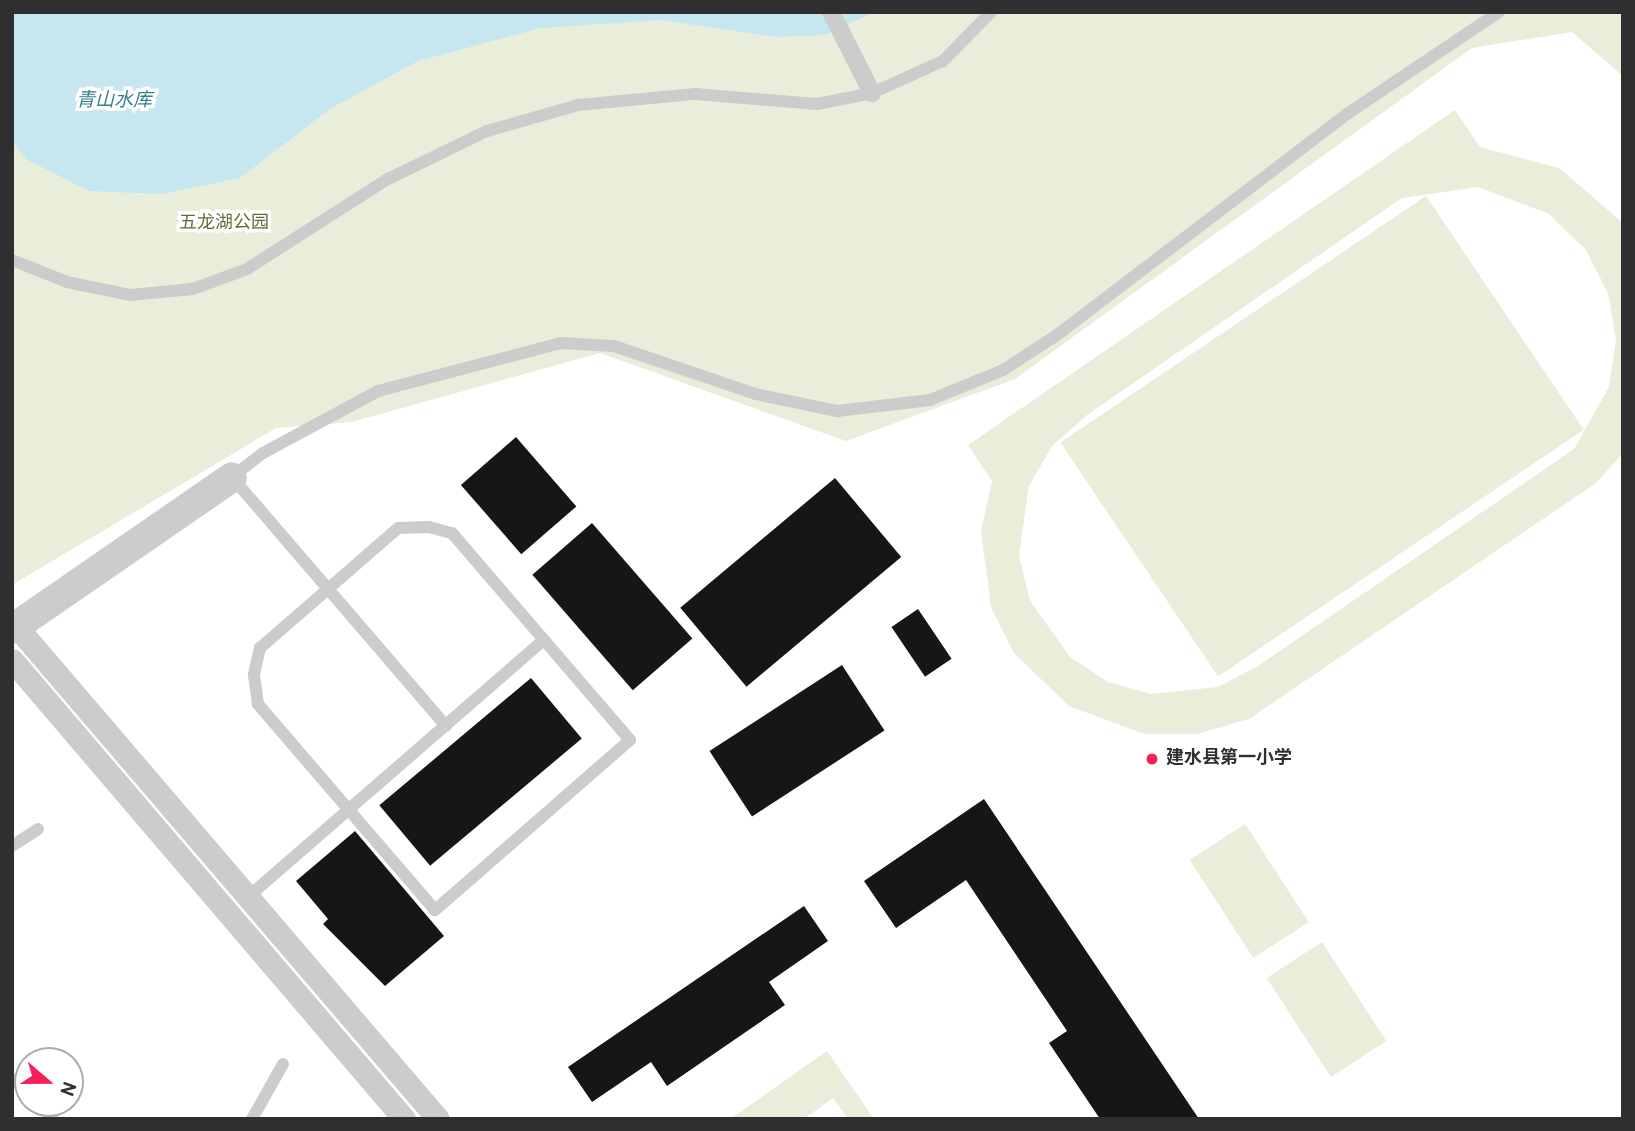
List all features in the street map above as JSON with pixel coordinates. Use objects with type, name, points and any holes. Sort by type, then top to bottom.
[{"type":"street","points":[[831,12],[872,93]]},
{"type":"street","points":[[232,477],[14,627],[438,1119]]},
{"type":"street","points":[[12,660],[404,1119]]},
{"type":"lane","points":[[12,260],[68,282],[130,295],[193,289],[247,268],[388,179],[488,131],[565,108],[695,94],[817,104],[872,93],[943,61],[991,12]]},
{"type":"lane","points":[[446,726],[232,477],[296,431],[378,391],[561,343],[614,346],[756,394],[836,411],[930,400],[1003,370],[1057,335],[1347,114],[1499,12]]},
{"type":"lane","points":[[398,528],[440,529],[452,533],[544,640],[630,740],[435,909],[258,704],[255,689],[260,648],[398,528]]},
{"type":"lane","points":[[248,897],[544,640]]},
{"type":"lane","points":[[12,846],[38,829]]},
{"type":"lane","points":[[251,1119],[283,1064]]},
{"type":"green space","name":"五龙湖公园","points":[[12,12],[1623,12],[1623,76],[1572,32],[1472,48],[1015,379],[846,441],[600,353],[352,422],[276,428],[12,585]]},
{"type":"green space","points":[[1455,110],[1480,147],[1559,168],[1623,223],[1623,453],[1596,483],[1249,719],[1197,734],[1144,734],[1069,706],[1014,653],[991,607],[981,531],[992,481],[968,445]],"holes":[[[1478,187],[1549,214],[1586,250],[1608,293],[1616,340],[1609,387],[1574,449],[1258,666],[1218,687],[1151,694],[1108,682],[1070,657],[1030,601],[1019,555],[1029,486],[1052,446],[1087,415],[1402,198]]]},
{"type":"green space","points":[[1426,196],[1584,430],[1218,676],[1060,443]]},
{"type":"green space","points":[[1245,824],[1309,922],[1253,958],[1190,860]]},
{"type":"green space","points":[[1322,942],[1386,1041],[1331,1077],[1267,978]]},
{"type":"green space","points":[[827,1051],[874,1119],[848,1119],[833,1098],[804,1119],[730,1119]]},
{"type":"water","name":"青山水库","points":[[12,12],[875,12],[825,35],[776,37],[661,20],[541,28],[418,61],[330,109],[240,178],[162,194],[89,191],[26,159],[12,141]]},
{"type":"building","points":[[516,437],[576,506],[521,554],[461,485]]},
{"type":"building","points":[[835,478],[901,557],[746,687],[680,608]]},
{"type":"building","points":[[592,523],[692,638],[633,690],[532,575]]},
{"type":"building","points":[[918,609],[952,659],[925,677],[891,627]]},
{"type":"building","points":[[842,665],[884,730],[752,816],[709,751]]},
{"type":"building","points":[[531,678],[582,739],[430,866],[379,805]]},
{"type":"building","points":[[984,799],[1199,1119],[1100,1119],[1049,1043],[1067,1031],[966,880],[896,928],[864,881]]},
{"type":"building","points":[[355,831],[444,936],[385,986],[323,924],[328,919],[296,881]]},
{"type":"building","points":[[804,906],[828,941],[769,982],[785,1005],[667,1086],[651,1062],[592,1102],[568,1067]]},
{"type":"place","name":"建水县第一小学","points":[[1152,759]]}]
